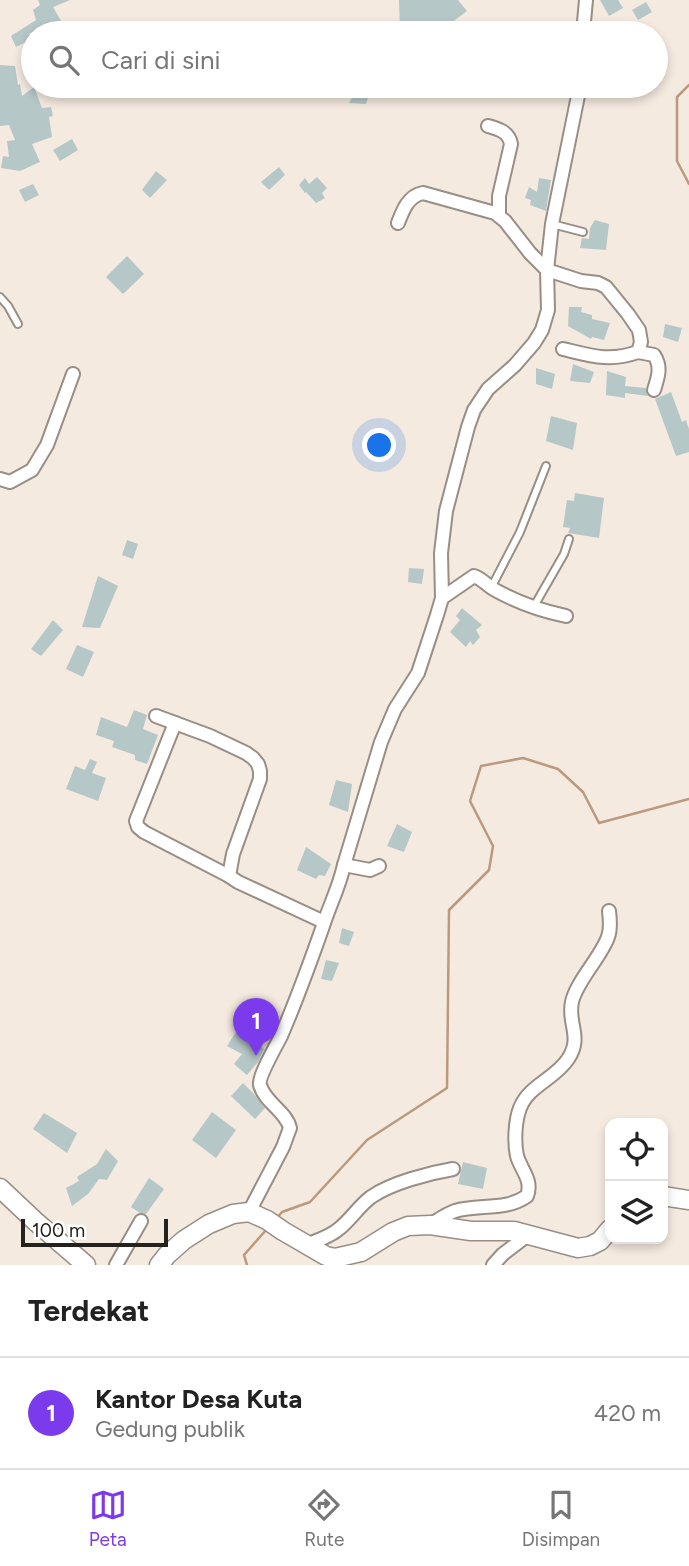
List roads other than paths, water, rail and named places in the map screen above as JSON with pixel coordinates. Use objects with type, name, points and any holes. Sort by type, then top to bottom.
[{"type":"main road","points":[[0,1188],[86,1265]]},
{"type":"main road","points":[[668,1197],[689,1200]]},
{"type":"main road","points":[[159,1265],[184,1240],[209,1224],[233,1214],[249,1212],[326,1256],[344,1257],[361,1252],[408,1226],[514,1231],[578,1248],[590,1246],[605,1235]]},
{"type":"street","points":[[584,21],[586,0]]},
{"type":"street","points":[[249,1212],[284,1147],[290,1128],[287,1119],[270,1103],[261,1087],[260,1076],[300,992],[340,885],[381,742],[395,709],[418,673],[442,598],[441,553],[446,511],[468,427],[474,410],[488,389],[515,365],[534,343],[542,330],[548,310],[547,270],[552,224],[578,98]]},
{"type":"street","points":[[488,126],[502,130],[510,137],[499,196],[499,215]]},
{"type":"street","points":[[398,223],[411,199],[423,193],[499,215],[547,270],[581,281],[598,283],[610,290],[639,330],[641,342],[638,352]]},
{"type":"street","points":[[563,349],[594,357],[614,358],[638,352],[654,355],[659,370],[654,390]]},
{"type":"street","points":[[0,480],[10,482],[32,470],[47,445],[73,374]]},
{"type":"street","points":[[442,598],[474,576],[482,579],[491,588],[533,608],[566,616]]},
{"type":"street","points":[[156,716],[246,753],[258,764],[260,779],[233,854],[229,876]]},
{"type":"street","points":[[175,723],[136,821],[138,827],[238,882],[324,922]]},
{"type":"street","points":[[344,865],[370,870],[379,866]]},
{"type":"street","points":[[430,1225],[456,1211],[495,1207],[527,1196],[530,1183],[517,1154],[518,1114],[532,1090],[560,1069],[570,1056],[574,1047],[575,1031],[571,1004],[609,936],[609,911]]},
{"type":"street","points":[[306,1245],[328,1237],[371,1197],[386,1189],[427,1173],[453,1169]]},
{"type":"street","points":[[116,1265],[141,1221]]},
{"type":"street","points":[[493,1265],[502,1254],[528,1235]]},
{"type":"lane","points":[[552,224],[583,232]]},
{"type":"lane","points":[[0,297],[18,324]]},
{"type":"lane","points":[[491,588],[520,532],[546,466]]},
{"type":"lane","points":[[533,608],[564,554],[569,539]]},
{"type":"waterway","points":[[689,85],[677,97],[677,161],[689,184]]},
{"type":"waterway","points":[[276,1219],[282,1212],[310,1202],[367,1140],[447,1088],[449,910],[489,870],[493,846],[470,801],[481,766],[523,758],[558,769],[583,792],[599,823],[689,799]]},
{"type":"waterway","points":[[247,1265],[244,1255],[267,1229]]},
{"type":"place","name":"Kantor Desa Kuta","points":[[256,1056]]}]
